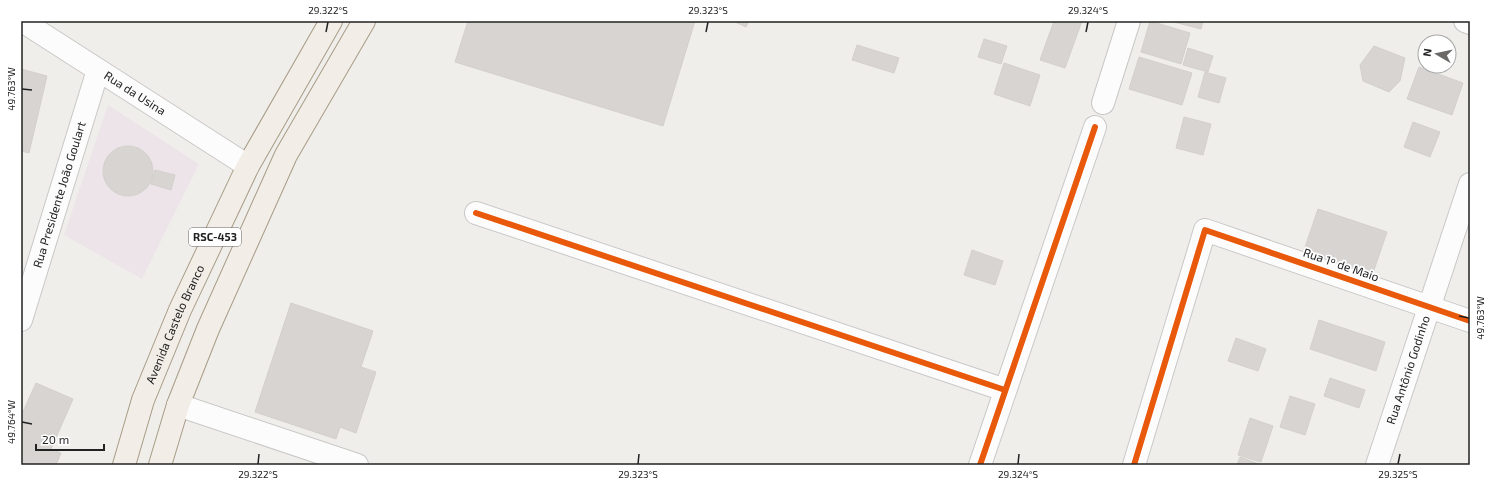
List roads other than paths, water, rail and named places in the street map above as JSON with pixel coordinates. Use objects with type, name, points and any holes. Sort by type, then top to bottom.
[{"type":"main road","name":"Avenida Castelo Branco","points":[[124,465],[143,400],[180,310],[248,166],[331,21]]},
{"type":"main road","name":"RSC-453","points":[[160,465],[178,406],[208,329],[286,155],[364,21]]},
{"type":"street","name":"Rua da Usina","points":[[22,21],[248,166]]},
{"type":"street","points":[[1103,104],[1129,21]]},
{"type":"street","points":[[1465,21],[1470,23]]},
{"type":"street","name":"Rua Presidente João Goulart","points":[[21,320],[98,70]]},
{"type":"street","points":[[980,465],[1095,127]]},
{"type":"street","name":"Rua Antônio Godinho","points":[[1377,465],[1470,184]]},
{"type":"street","points":[[476,213],[1005,390]]},
{"type":"street","name":"Rua 1º de Maio","points":[[1134,465],[1205,230],[1470,321]]},
{"type":"street","points":[[178,406],[357,465]]}]
